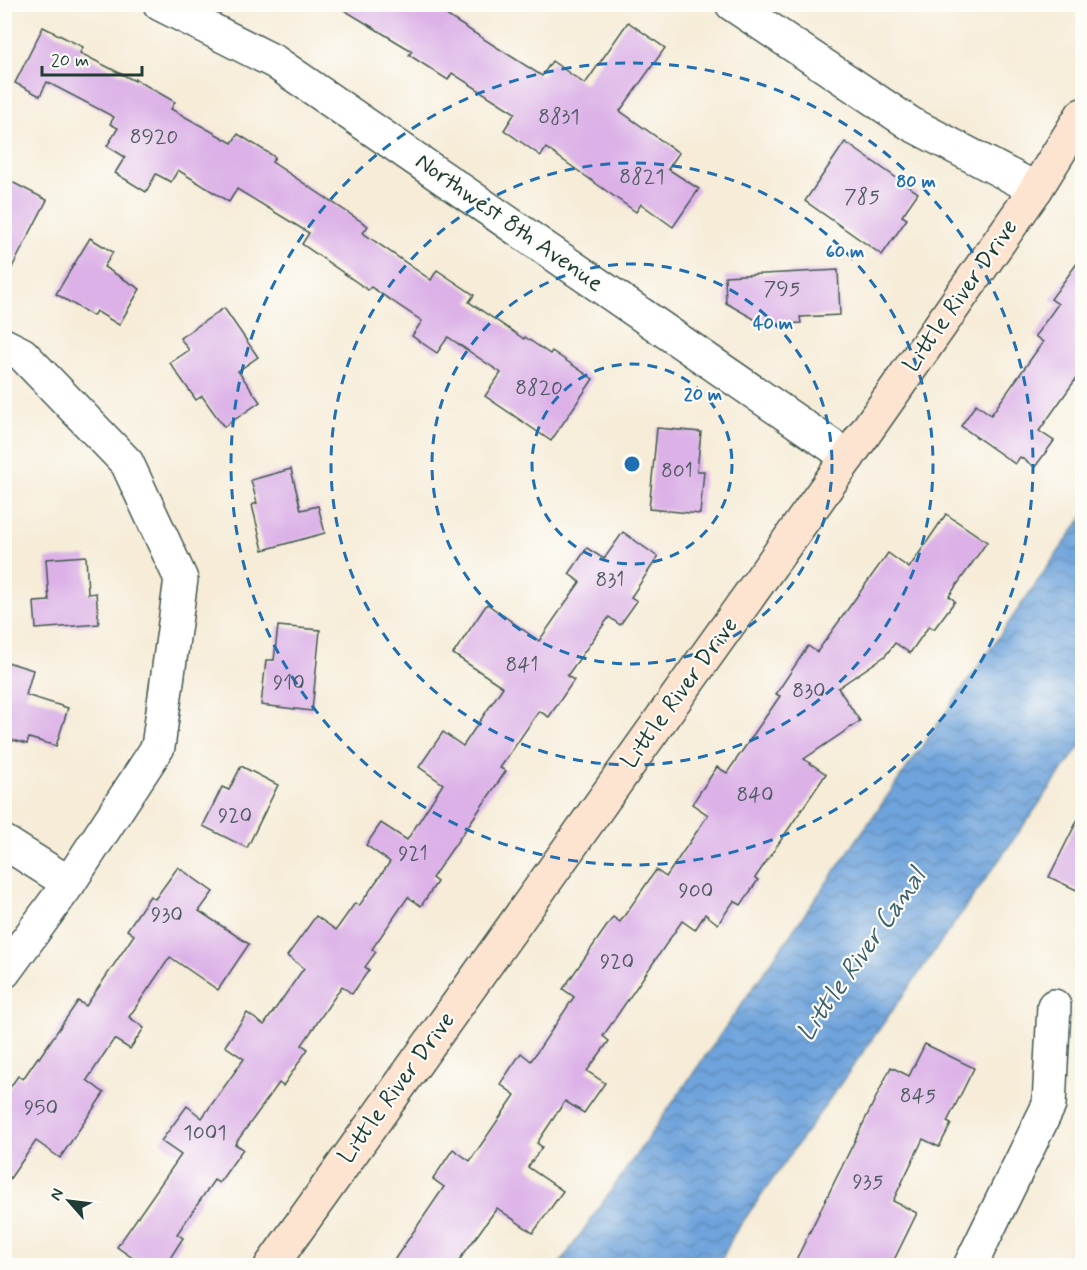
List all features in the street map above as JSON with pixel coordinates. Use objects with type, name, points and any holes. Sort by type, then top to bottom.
[{"type":"street","name":"Northwest 8th Avenue","points":[[160,4],[275,62],[848,457]]},
{"type":"street","points":[[732,4],[911,124],[1036,189]]},
{"type":"street","name":"Little River Drive","points":[[271,1266],[848,457],[1036,189],[1083,115]]},
{"type":"street","points":[[4,345],[22,354],[127,463],[181,579],[158,747],[69,883],[4,972]]},
{"type":"street","points":[[4,842],[69,883]]},
{"type":"street","points":[[970,1266],[1049,1105],[1054,1006]]},
{"type":"water","name":"Little River Canal","points":[[1082,518],[1082,743],[734,1234],[719,1265],[559,1265]]},
{"type":"building","points":[[334,4],[429,4],[542,76],[552,61],[585,84],[628,22],[665,48],[620,111],[679,153],[668,169],[699,189],[673,227],[641,204],[636,212],[546,148],[541,156],[504,130],[515,113],[452,73],[448,80],[409,55],[412,51]]},
{"type":"building","points":[[43,27],[83,47],[80,53],[135,81],[135,79],[175,102],[171,109],[232,143],[238,134],[275,157],[272,162],[368,226],[363,233],[431,280],[437,270],[474,295],[469,302],[524,339],[525,337],[550,354],[552,351],[593,379],[551,441],[485,396],[501,373],[448,337],[437,353],[412,336],[422,321],[371,287],[368,290],[302,244],[309,233],[237,189],[229,202],[178,170],[171,182],[156,174],[146,192],[115,173],[125,157],[107,146],[118,128],[110,124],[114,117],[47,82],[40,96],[15,83]]},
{"type":"building","points":[[845,142],[918,193],[902,216],[907,219],[882,255],[805,201]]},
{"type":"building","points":[[4,178],[47,200],[4,283]]},
{"type":"building","points":[[90,238],[113,252],[104,267],[140,289],[119,325],[96,311],[93,316],[56,294]]},
{"type":"building","points":[[1083,255],[1083,369],[1039,431],[1054,441],[1035,467],[1020,457],[1015,464],[961,426],[976,404],[991,415],[1043,342],[1035,336],[1058,304],[1051,299]]},
{"type":"building","points":[[838,270],[840,315],[800,317],[801,323],[757,326],[756,320],[726,303],[725,276]]},
{"type":"building","points":[[224,308],[258,357],[238,371],[260,402],[224,427],[202,396],[196,400],[170,363],[189,350],[180,338]]},
{"type":"building","points":[[657,428],[701,432],[697,471],[704,471],[700,514],[649,509]]},
{"type":"building","points":[[291,469],[301,510],[318,506],[325,533],[263,550],[252,505],[257,503],[251,480]]},
{"type":"building","points":[[946,514],[987,542],[949,596],[955,601],[934,629],[929,626],[910,653],[895,643],[885,656],[838,688],[860,721],[804,759],[826,774],[755,878],[758,880],[741,905],[734,901],[718,924],[705,914],[695,930],[682,921],[603,1036],[609,1041],[587,1071],[605,1083],[584,1113],[565,1101],[537,1143],[542,1147],[528,1167],[563,1191],[533,1233],[497,1208],[455,1266],[390,1266],[444,1187],[433,1179],[453,1149],[470,1161],[515,1095],[500,1084],[521,1053],[531,1061],[574,997],[563,989],[613,917],[620,922],[656,870],[666,877],[708,815],[692,804],[717,767],[727,773],[780,696],[776,694],[808,646],[817,652],[888,553],[909,568]]},
{"type":"building","points":[[623,532],[658,557],[631,597],[637,601],[620,625],[609,617],[567,676],[574,680],[549,717],[539,711],[500,768],[506,771],[432,878],[437,882],[421,906],[408,897],[372,949],[376,952],[365,967],[369,970],[352,994],[342,986],[302,1045],[308,1049],[283,1086],[279,1083],[235,1144],[243,1149],[219,1183],[214,1180],[177,1234],[183,1238],[165,1266],[144,1266],[117,1247],[181,1155],[161,1141],[187,1106],[202,1118],[244,1059],[225,1046],[247,1013],[264,1025],[304,968],[287,956],[316,916],[336,930],[355,903],[359,906],[390,862],[366,845],[381,823],[407,840],[443,784],[419,767],[443,732],[463,746],[503,687],[453,654],[487,604],[539,641],[580,582],[569,574],[587,548],[604,559]]},
{"type":"building","points":[[86,556],[88,594],[96,593],[99,624],[36,629],[34,602],[49,601],[46,559]]},
{"type":"building","points":[[278,626],[320,630],[312,711],[261,705],[266,660],[274,660]]},
{"type":"building","points":[[4,661],[33,670],[26,695],[68,708],[56,746],[29,738],[27,744],[13,740],[12,742],[4,741]]},
{"type":"building","points":[[241,766],[278,785],[247,848],[203,826],[222,787],[229,790]]},
{"type":"building","points":[[1083,809],[1083,893],[1049,877]]},
{"type":"building","points":[[178,867],[213,892],[199,911],[249,944],[218,990],[170,957],[129,1017],[144,1028],[130,1049],[114,1039],[87,1080],[104,1093],[60,1158],[36,1141],[4,1187],[4,1096],[18,1076],[23,1079],[78,1001],[86,1006],[134,935],[127,930],[150,896],[155,899]]},
{"type":"building","points":[[925,1044],[974,1068],[947,1122],[951,1124],[939,1147],[923,1139],[893,1201],[917,1213],[891,1266],[793,1266],[891,1067],[909,1076]]}]
